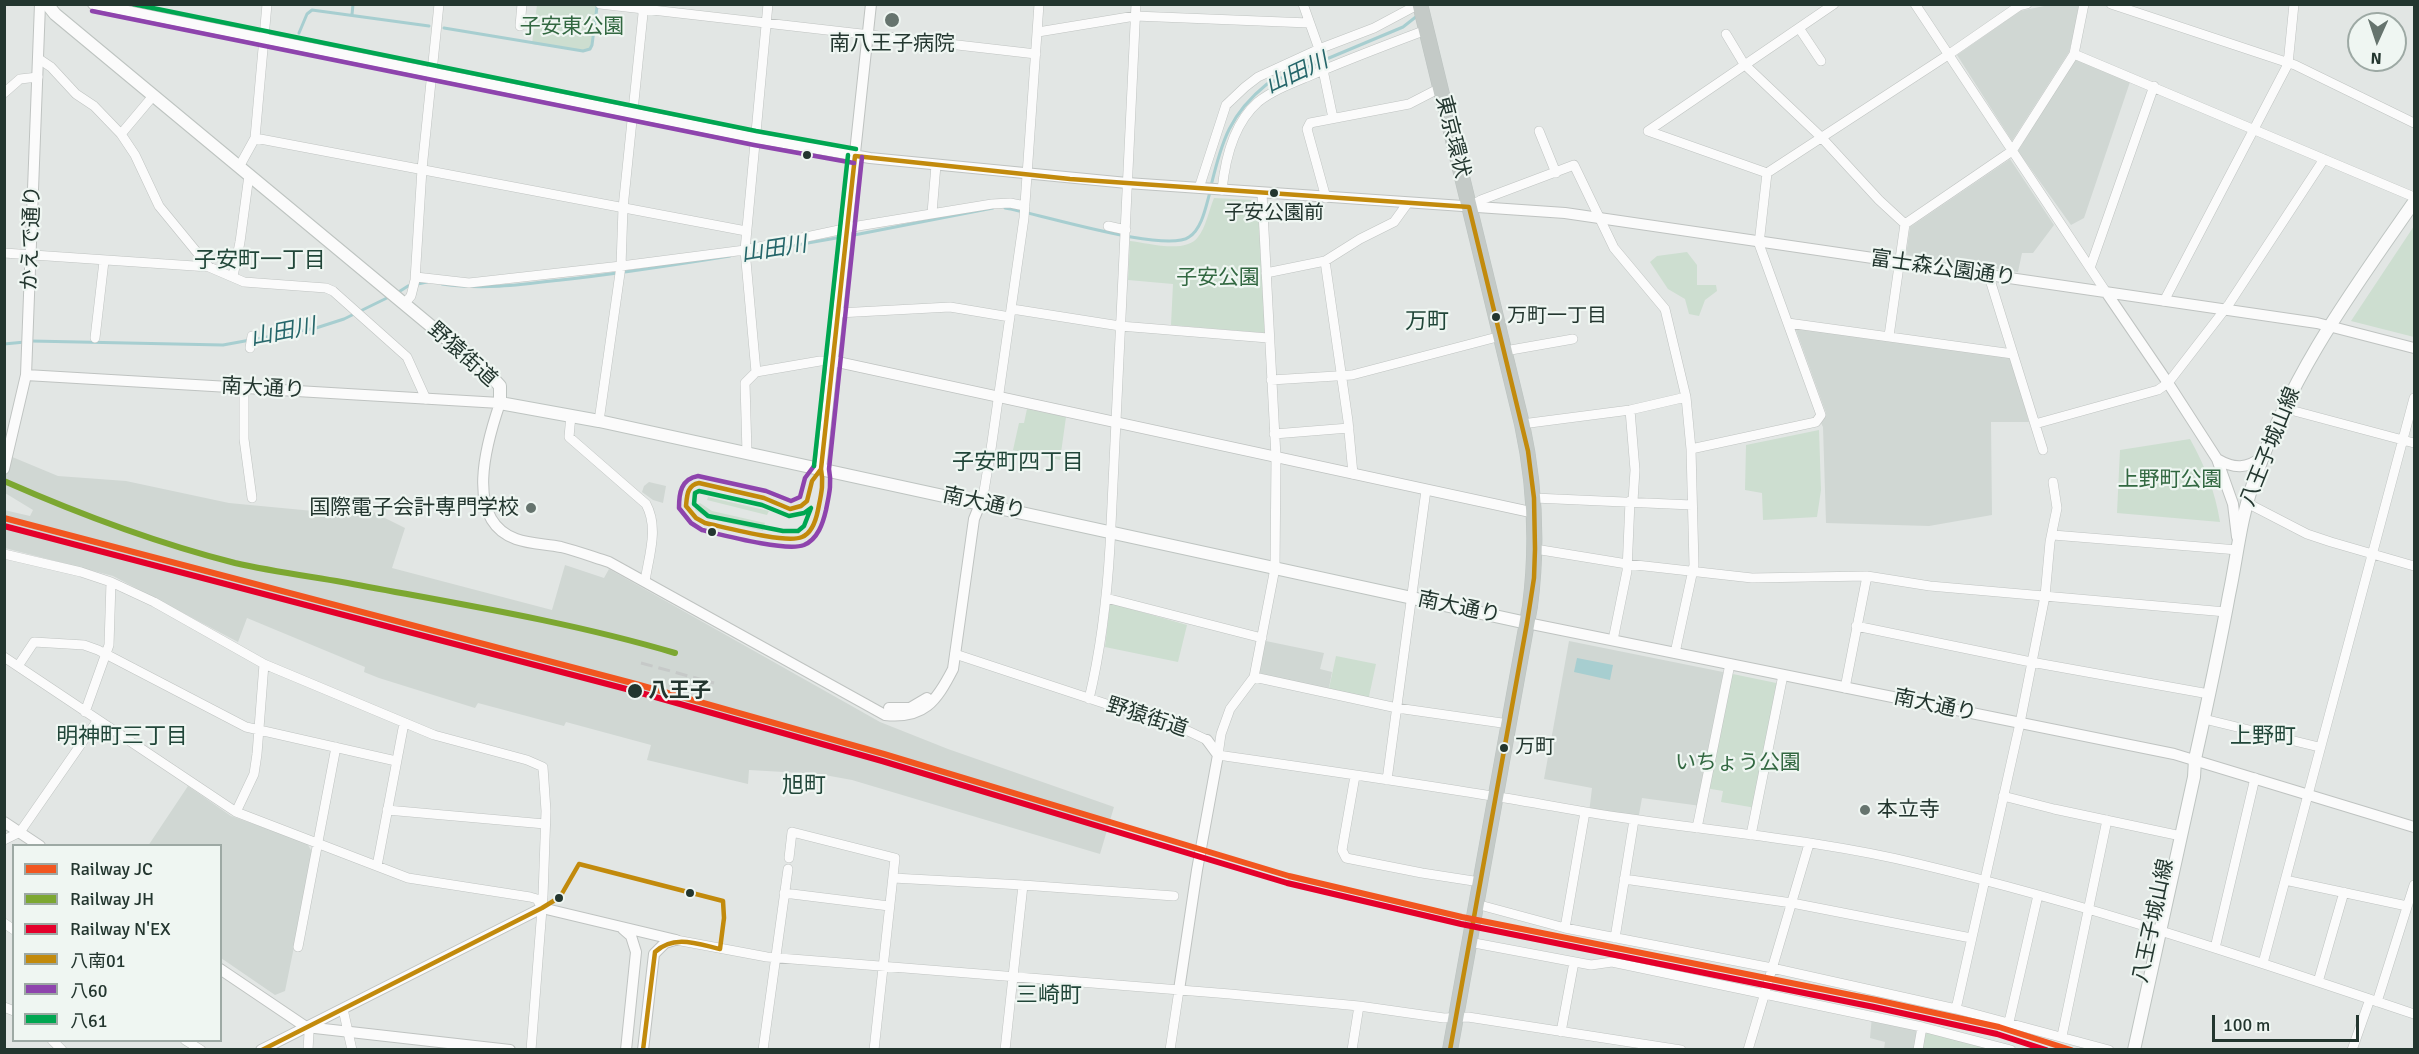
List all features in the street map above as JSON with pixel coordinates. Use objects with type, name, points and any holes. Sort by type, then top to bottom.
[{"type":"highway","name":"東京環状","points":[[1422,14],[1522,424],[1534,506],[1534,578],[1527,623],[1449,1050]]},
{"type":"main road","name":"野猿街道","points":[[47,4],[55,14],[490,375],[500,386],[500,403],[571,415]]},
{"type":"main road","name":"八王子城山線","points":[[2125,1050],[2156,930],[2177,835],[2187,774],[2195,759],[2204,719],[2247,503],[2262,457],[2283,408],[2329,325],[2415,202]]},
{"type":"main road","name":"南大通り","points":[[571,415],[1527,623]]},
{"type":"main road","name":"八王子城山線","points":[[2134,1050],[2156,930]]},
{"type":"street","name":"かえで通り","points":[[4,468],[8,440],[26,375],[40,4]]},
{"type":"street","name":"富士森公園通り","points":[[93,4],[132,9],[263,39],[632,114],[855,156],[1027,175],[1599,218],[2329,325],[2415,348]]},
{"type":"street","points":[[233,276],[240,242],[244,171],[255,138],[267,4]]},
{"type":"street","points":[[397,298],[415,281],[422,170],[439,4]]},
{"type":"street","points":[[520,26],[522,4]]},
{"type":"street","points":[[600,4],[644,7],[766,24],[1036,54]]},
{"type":"street","points":[[756,372],[745,255],[768,4]]},
{"type":"street","points":[[821,469],[871,4]]},
{"type":"street","points":[[500,403],[486,452],[483,486],[487,509],[498,528],[516,539],[593,556],[645,581],[885,715],[902,717],[920,712],[942,691],[953,669],[974,519],[984,491],[1025,211],[1039,4]]},
{"type":"street","points":[[1089,699],[1106,598],[1136,4]]},
{"type":"street","points":[[1303,4],[1323,68],[1333,118]]},
{"type":"street","points":[[1767,173],[1648,131],[1834,4]]},
{"type":"street","points":[[1915,4],[2169,383],[2217,459],[2228,486],[2238,550],[2052,535]]},
{"type":"street","points":[[1691,449],[1816,422],[1821,415],[1759,242],[1767,173],[2019,6],[2027,4]]},
{"type":"street","points":[[1889,336],[1905,224],[2013,151],[2073,54],[2084,4]]},
{"type":"street","points":[[2110,4],[2304,70],[2415,123]]},
{"type":"street","points":[[2164,301],[2288,64],[2294,4]]},
{"type":"street","points":[[599,421],[620,270],[623,208],[644,7]]},
{"type":"street","points":[[1202,188],[1226,105],[1258,77],[1374,28],[1422,14]]},
{"type":"street","points":[[1219,189],[1234,138],[1250,111],[1270,94],[1422,14]]},
{"type":"street","points":[[1038,32],[1135,16],[1309,23]]},
{"type":"street","points":[[1799,28],[1821,61]]},
{"type":"street","points":[[1726,34],[1744,64],[1821,137],[1879,200],[1905,224]]},
{"type":"street","points":[[2073,54],[2415,197]]},
{"type":"street","points":[[39,59],[51,67],[76,94],[94,106],[121,134],[135,155],[159,207],[209,267]]},
{"type":"street","points":[[4,93],[20,79],[38,77]]},
{"type":"street","points":[[2090,268],[2154,86]]},
{"type":"street","points":[[1326,198],[1307,129],[1310,123],[1409,104],[1440,88]]},
{"type":"street","points":[[121,134],[153,96]]},
{"type":"street","points":[[1539,131],[1556,173]]},
{"type":"street","points":[[255,138],[746,231]]},
{"type":"street","points":[[2035,424],[2158,390],[2169,383],[2225,310],[2324,159]]},
{"type":"street","points":[[932,213],[936,165]]},
{"type":"street","points":[[1469,207],[1481,200],[1574,165],[1614,248],[1665,309],[1686,397],[1691,449],[1694,572],[1675,653]]},
{"type":"street","points":[[1170,1050],[1197,870],[1221,734],[1230,709],[1254,677],[1275,568],[1276,457],[1262,193]]},
{"type":"street","points":[[415,281],[469,283],[620,270],[745,255],[932,213],[992,204],[1010,203],[1025,211]]},
{"type":"street","points":[[1266,273],[1325,261],[1360,238],[1394,222],[1407,204]]},
{"type":"street","points":[[1108,226],[1126,231]]},
{"type":"street","points":[[4,253],[209,267],[244,282],[319,286],[333,291],[407,357],[426,399]]},
{"type":"street","points":[[95,338],[104,261]]},
{"type":"street","points":[[1325,261],[1349,428],[1353,474]]},
{"type":"street","points":[[1992,276],[1991,283],[2043,450]]},
{"type":"street","points":[[483,282],[484,293]]},
{"type":"street","points":[[838,313],[950,307],[1120,326],[1268,338]]},
{"type":"street","points":[[1788,323],[2013,354]]},
{"type":"street","points":[[1271,380],[1352,375],[1503,343],[1572,339]]},
{"type":"street","points":[[747,453],[746,383],[756,372],[820,361],[833,361],[1426,490],[1534,506],[1632,501],[1692,505]]},
{"type":"street","name":"南大通り","points":[[26,375],[500,403]]},
{"type":"street","points":[[244,388],[244,439],[252,498]]},
{"type":"street","points":[[1522,424],[1630,410],[1686,397]]},
{"type":"street","points":[[2263,963],[2306,795],[2415,398]]},
{"type":"street","points":[[2283,408],[2415,443]]},
{"type":"street","points":[[1613,640],[1627,564],[1635,470],[1630,410]]},
{"type":"street","points":[[571,415],[569,437],[646,504],[652,516],[654,530],[645,581]]},
{"type":"street","points":[[1274,434],[1349,428]]},
{"type":"street","points":[[2217,459],[2227,465],[2242,467],[2262,457]]},
{"type":"street","points":[[1956,1009],[2020,723],[2045,596],[2057,508],[2053,483]]},
{"type":"street","points":[[2228,486],[2247,503],[2307,534],[2415,566]]},
{"type":"street","points":[[1387,780],[1426,490]]},
{"type":"street","points":[[1535,549],[1694,572],[1761,578],[1866,576],[1930,586],[2226,612]]},
{"type":"street","points":[[4,554],[81,572],[111,582],[154,602],[264,664],[434,735],[543,767],[545,824],[542,908],[531,1050]]},
{"type":"street","points":[[1845,688],[1866,576]]},
{"type":"street","points":[[85,712],[107,655],[111,582]]},
{"type":"street","points":[[1106,598],[1262,638]]},
{"type":"street","name":"南大通り","points":[[1527,623],[2195,759],[2306,795],[2415,826]]},
{"type":"street","points":[[1856,626],[2031,663],[2209,694]]},
{"type":"street","points":[[18,666],[34,642],[84,645],[246,726],[396,760]]},
{"type":"street","name":"野猿街道","points":[[956,654],[1188,731],[1207,740],[1218,755]]},
{"type":"street","points":[[4,657],[236,812],[408,878],[530,897],[537,899],[542,908]]},
{"type":"street","points":[[236,812],[254,774],[261,731],[264,664]]},
{"type":"street","points":[[1697,828],[1730,664]]},
{"type":"street","points":[[1751,835],[1783,675]]},
{"type":"street","points":[[1254,677],[1397,708],[1509,724]]},
{"type":"street","points":[[2204,719],[2319,747]]},
{"type":"street","points":[[4,840],[20,832],[97,721]]},
{"type":"street","points":[[377,866],[404,723]]},
{"type":"street","points":[[298,947],[336,747]]},
{"type":"street","points":[[1218,755],[1496,796],[1634,820],[1751,835],[1917,863],[2038,895],[2156,930],[2415,1014]]},
{"type":"street","points":[[1355,776],[1342,850],[1346,858],[1480,882]]},
{"type":"street","points":[[2215,948],[2255,778]]},
{"type":"street","points":[[2003,796],[2177,835]]},
{"type":"street","points":[[387,810],[545,824]]},
{"type":"street","points":[[1565,928],[1586,812]]},
{"type":"street","points":[[1615,938],[1634,820]]},
{"type":"street","points":[[2062,1036],[2107,820]]},
{"type":"street","points":[[4,822],[37,844]]},
{"type":"street","points":[[789,858],[792,832],[895,858],[874,1050]]},
{"type":"street","points":[[1748,1050],[1809,844]]},
{"type":"street","points":[[763,1050],[788,869]]},
{"type":"street","points":[[893,878],[1174,896]]},
{"type":"street","points":[[1624,879],[1792,903],[1971,938]]},
{"type":"street","points":[[2285,880],[2407,906]]},
{"type":"street","points":[[1005,1050],[1015,976],[1023,885]]},
{"type":"street","points":[[2352,1050],[2414,890]]},
{"type":"street","points":[[2318,982],[2344,892]]},
{"type":"street","points":[[784,893],[889,906]]},
{"type":"street","points":[[2009,1022],[2038,895]]},
{"type":"street","points":[[1476,904],[1565,928],[1772,968],[1956,1009],[2109,1050]]},
{"type":"street","points":[[261,1050],[542,908],[647,934],[776,958],[883,965],[1359,1006],[1455,1019],[1468,1017],[1681,1050]]},
{"type":"street","points":[[621,927],[631,936],[636,952],[626,1050]]},
{"type":"street","points":[[643,1050],[654,954],[647,934]]},
{"type":"street","points":[[654,954],[665,943],[676,940]]},
{"type":"street","points":[[1469,942],[1591,965],[1612,962],[1922,1027],[2011,1050]]},
{"type":"street","points":[[1561,1032],[1574,962]]},
{"type":"street","points":[[222,970],[306,1027],[510,1050]]},
{"type":"street","points":[[1352,1050],[1359,1006]]},
{"type":"street","points":[[343,1009],[352,1050]]},
{"type":"street","points":[[306,1027],[309,1033],[308,1050]]},
{"type":"street","points":[[1918,1050],[1922,1027]]},
{"type":"street","points":[[187,1042],[201,1050]]},
{"type":"shaded area","points":[[2049,5],[2079,5],[2069,52],[2012,141],[1957,55],[2020,11]]},
{"type":"shaded area","points":[[2075,58],[2130,82],[2084,218],[2071,225],[2018,151]]},
{"type":"shaded area","points":[[2010,159],[2054,225],[2033,253],[2022,253],[2018,272],[1906,255],[1910,227]]},
{"type":"shaded area","points":[[1800,328],[2011,357],[2029,422],[1991,422],[1992,515],[1929,526],[1826,523],[1823,427],[1820,421],[1826,413],[1796,330]]},
{"type":"shaded area","points":[[5,454],[58,476],[126,481],[229,503],[345,514],[373,512],[405,528],[392,568],[552,610],[565,565],[604,578],[609,569],[880,722],[948,749],[1114,807],[1100,854],[852,780],[819,774],[749,770],[748,784],[647,760],[651,745],[566,722],[564,726],[478,703],[475,708],[379,678],[364,672],[365,667],[247,618],[238,642],[113,576],[5,548],[4,510],[30,516],[33,510],[5,493]]},
{"type":"shaded area","points":[[649,482],[666,486],[663,503],[653,500],[642,492],[644,486]]},
{"type":"shaded area","points":[[1261,640],[1324,653],[1320,669],[1332,672],[1328,693],[1254,677]]},
{"type":"shaded area","points":[[1569,641],[1728,673],[1701,806],[1642,798],[1638,820],[1589,813],[1592,788],[1544,779]]},
{"type":"shaded area","points":[[188,786],[231,816],[307,843],[313,854],[285,991],[275,995],[222,959],[222,844],[149,844]]},
{"type":"shaded area","points":[[1872,1016],[1922,1027],[1918,1049],[1884,1049],[1885,1042],[1870,1038]]},
{"type":"green space","name":"子安東公園","points":[[537,5],[597,5],[590,49],[583,51],[532,44]]},
{"type":"green space","name":"子安公園","points":[[1214,198],[1254,200],[1258,206],[1265,333],[1171,325],[1173,284],[1128,280],[1130,241],[1166,246],[1185,245],[1192,242],[1203,228]]},
{"type":"green space","points":[[2414,226],[2414,337],[2351,321]]},
{"type":"green space","points":[[1687,252],[1697,265],[1697,285],[1716,285],[1717,291],[1705,300],[1699,316],[1689,314],[1685,299],[1668,289],[1650,262],[1657,256]]},
{"type":"green space","points":[[1027,409],[1066,417],[1060,460],[1013,450],[1019,423],[1024,423]]},
{"type":"green space","points":[[1819,430],[1821,490],[1817,517],[1763,520],[1762,493],[1745,490],[1746,445]]},
{"type":"green space","name":"上野町公園","points":[[2190,439],[2209,479],[2220,522],[2117,513],[2120,450]]},
{"type":"green space","points":[[708,497],[769,511],[767,515],[707,500]]},
{"type":"green space","points":[[700,503],[712,511],[765,523],[763,531],[707,518],[695,510]]},
{"type":"green space","points":[[1110,603],[1187,625],[1178,662],[1105,647]]},
{"type":"green space","points":[[1336,656],[1376,664],[1368,701],[1328,693]]},
{"type":"green space","name":"いちょう公園","points":[[1728,673],[1781,684],[1756,808],[1721,802],[1723,791],[1705,788]]},
{"type":"green space","points":[[1929,1032],[2000,1050],[1922,1050],[1925,1034]]},
{"type":"water","points":[[1577,658],[1613,665],[1610,680],[1574,672]]},
{"type":"waterway","points":[[352,15],[353,4]]},
{"type":"waterway","points":[[444,28],[583,51],[590,49],[592,45],[597,7]]},
{"type":"waterway","points":[[299,33],[307,14],[312,10],[429,26]]},
{"type":"waterway","name":"山田川","points":[[1211,186],[1229,129],[1244,106],[1267,84],[1403,27],[1417,16]]},
{"type":"waterway","name":"山田川","points":[[1005,208],[1129,237],[1176,241],[1189,237],[1197,229],[1210,192]]},
{"type":"waterway","name":"山田川","points":[[849,236],[993,208]]},
{"type":"waterway","name":"山田川","points":[[751,253],[842,237]]},
{"type":"waterway","name":"山田川","points":[[442,284],[472,287],[516,285],[730,256]]},
{"type":"waterway","name":"山田川","points":[[397,293],[408,286],[427,282]]},
{"type":"waterway","name":"山田川","points":[[31,341],[223,345],[316,328],[344,319],[391,296]]},
{"type":"waterway","name":"山田川","points":[[4,344],[25,342]]},
{"type":"railway","points":[[641,663],[714,683]]},
{"type":"rail line","name":"JH","points":[[4,481],[118,527],[235,563],[510,613],[593,631],[675,653]]},
{"type":"rail line","name":"JC","points":[[4,518],[636,684],[884,754],[1289,876],[1462,917],[1999,1027],[2071,1050]]},
{"type":"rail line","name":"N'EX","points":[[4,526],[634,691],[882,761],[1287,883],[1461,924],[1997,1034],[2046,1050]]},
{"type":"transit line","name":"八61","points":[[133,4],[756,131],[856,149]]},
{"type":"transit line","name":"八60","points":[[92,11],[754,145],[854,163]]},
{"type":"transit line","name":"八61","points":[[814,466],[848,155]]},
{"type":"transit line","name":"八南01","points":[[821,469],[855,156],[1070,179],[1469,207],[1528,451],[1534,498],[1535,549],[1534,578],[1527,623],[1450,1050]]},
{"type":"transit line","name":"八60","points":[[814,466],[805,478],[800,497],[791,501],[766,491],[698,476],[688,480],[682,487],[679,508],[691,523],[702,530],[769,545],[795,547],[804,545],[813,539],[819,530],[825,515],[830,490],[829,469],[862,157]]},
{"type":"transit line","name":"八南01","points":[[821,469],[822,490],[816,518],[811,529],[802,537],[794,539],[769,537],[705,523],[696,518],[686,506],[690,489],[699,483],[764,498],[790,509],[801,506],[807,501],[812,481],[821,469]]},
{"type":"transit line","name":"八61","points":[[699,491],[762,505],[789,516],[804,513],[811,508],[804,526],[798,531],[783,531],[708,516],[694,504],[695,493],[699,491]]},
{"type":"transit line","name":"八南01","points":[[262,1050],[542,908],[560,897],[579,864],[723,901],[724,918],[720,949],[695,943],[678,942],[662,946],[655,952],[643,1050]]},
{"type":"place","name":"南八王子病院","points":[[892,20]]},
{"type":"place","name":"子安公園前","points":[[1274,193]]},
{"type":"place","name":"万町一丁目","points":[[1496,317]]},
{"type":"place","name":"国際電子会計専門学校","points":[[531,508]]},
{"type":"place","name":"八王子","points":[[635,691]]},
{"type":"place","name":"万町","points":[[1504,748]]},
{"type":"place","name":"本立寺","points":[[1865,810]]},
{"type":"district","name":"子安町一丁目","points":[[260,261]]},
{"type":"district","name":"万町","points":[[1427,322]]},
{"type":"district","name":"子安町四丁目","points":[[1018,463]]},
{"type":"district","name":"明神町三丁目","points":[[122,737]]},
{"type":"district","name":"上野町","points":[[2263,737]]},
{"type":"district","name":"旭町","points":[[804,786]]},
{"type":"district","name":"三崎町","points":[[1049,996]]}]
